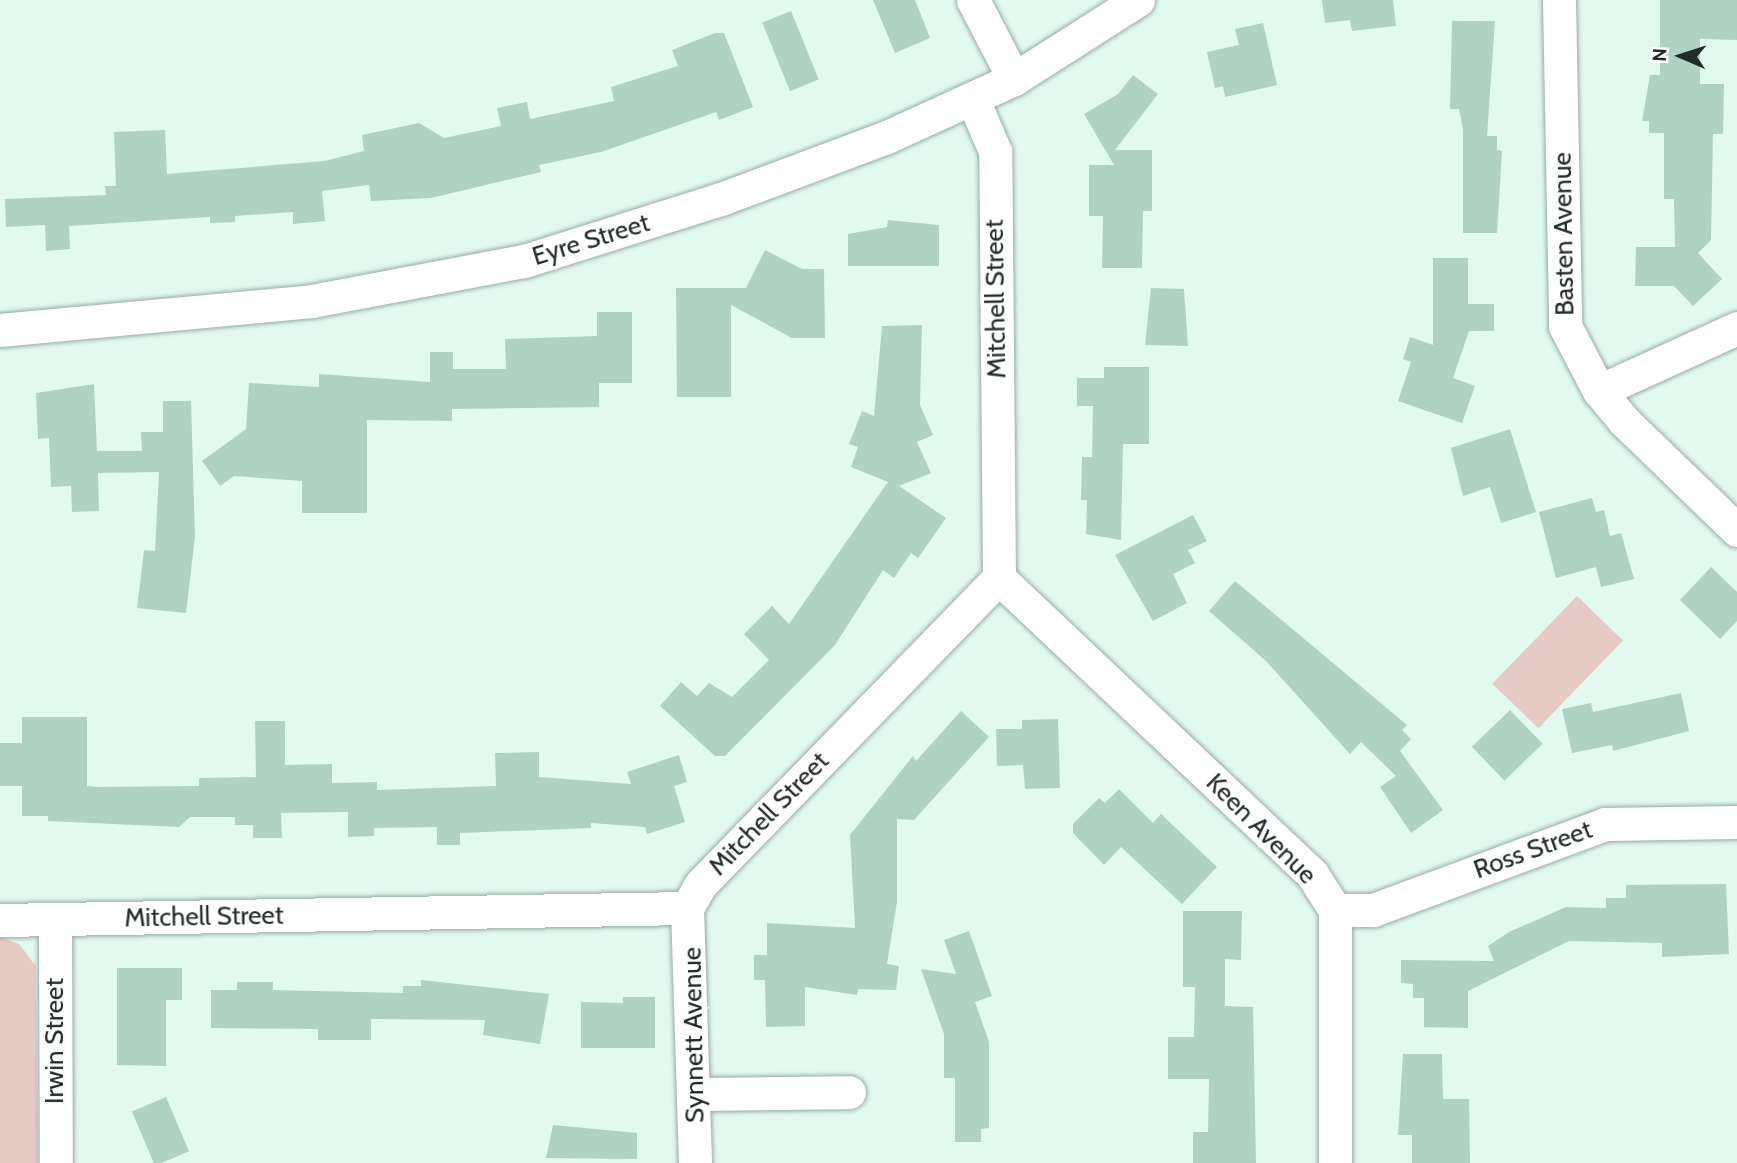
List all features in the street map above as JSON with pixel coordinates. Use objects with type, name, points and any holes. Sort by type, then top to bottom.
[{"type":"street","points":[[973,0],[1014,79]]},
{"type":"street","name":"Eyre Street","points":[[0,330],[312,301],[524,261],[722,200],[973,100],[1014,79],[1138,0]]},
{"type":"street","name":"Basten Avenue","points":[[1559,0],[1565,326],[1599,391],[1737,530]]},
{"type":"street","name":"Mitchell Street","points":[[0,920],[687,908],[701,884],[999,578],[995,151],[973,100]]},
{"type":"street","points":[[1599,391],[1737,328]]},
{"type":"street","name":"Keen Avenue","points":[[999,578],[1312,874],[1335,910],[1335,1163]]},
{"type":"street","name":"Ross Street","points":[[1335,910],[1373,910],[1605,824],[1737,822]]},
{"type":"street","name":"Synnett Avenue","points":[[687,908],[695,1094],[695,1163]]},
{"type":"street","name":"Irwin Street","points":[[55,919],[56,1163]]},
{"type":"street","points":[[695,1094],[849,1092]]},
{"type":"shaded area","points":[[1577,596],[1623,640],[1538,728],[1492,684]]},
{"type":"shaded area","points":[[0,937],[19,944],[36,966],[38,1163],[0,1163]]},
{"type":"building","points":[[873,0],[915,0],[930,38],[895,53]]},
{"type":"building","points":[[1322,0],[1393,0],[1396,26],[1352,31],[1350,20],[1325,23]]},
{"type":"building","points":[[1660,0],[1737,0],[1737,40],[1700,39],[1700,84],[1724,84],[1723,134],[1713,134],[1711,240],[1698,253],[1722,279],[1693,306],[1674,286],[1635,286],[1636,247],[1675,247],[1674,199],[1664,199],[1664,133],[1649,133],[1649,121],[1642,121],[1650,75],[1660,75]]},
{"type":"building","points":[[791,11],[819,80],[790,91],[762,23]]},
{"type":"building","points":[[1452,21],[1495,21],[1487,136],[1497,136],[1497,150],[1502,151],[1497,233],[1463,233],[1463,130],[1459,109],[1450,109]]},
{"type":"building","points":[[1263,23],[1277,85],[1225,97],[1223,86],[1215,88],[1207,52],[1239,45],[1235,29]]},
{"type":"building","points":[[715,33],[724,33],[753,107],[719,120],[716,112],[601,152],[539,165],[541,172],[431,198],[371,201],[369,185],[322,191],[325,221],[293,224],[293,212],[235,216],[235,222],[210,223],[210,217],[69,226],[70,249],[46,251],[45,225],[6,227],[5,199],[106,195],[105,186],[116,186],[114,132],[165,130],[167,174],[325,161],[364,151],[362,135],[419,123],[444,138],[501,126],[497,108],[527,102],[530,119],[614,101],[611,87],[678,66],[672,50]]},
{"type":"building","points":[[1133,75],[1158,94],[1115,150],[1152,150],[1152,211],[1143,211],[1142,268],[1102,268],[1103,216],[1089,216],[1089,165],[1114,165],[1084,114],[1118,94]]},
{"type":"building","points":[[888,220],[939,225],[939,266],[848,266],[848,234],[887,227]]},
{"type":"building","points":[[765,250],[802,269],[824,269],[825,338],[792,338],[731,305],[731,397],[677,397],[676,288],[746,288]]},
{"type":"building","points":[[1433,258],[1468,258],[1468,304],[1494,304],[1494,331],[1469,331],[1453,378],[1475,386],[1462,423],[1398,401],[1411,362],[1403,359],[1410,337],[1433,345]]},
{"type":"building","points":[[1151,288],[1184,289],[1188,346],[1145,345]]},
{"type":"building","points":[[597,312],[632,312],[632,383],[599,383],[599,407],[452,409],[452,421],[367,420],[367,513],[302,513],[302,481],[234,476],[220,486],[202,461],[246,429],[249,383],[319,387],[319,374],[430,382],[430,352],[453,352],[453,369],[506,369],[505,339],[597,336]]},
{"type":"building","points":[[922,325],[920,405],[933,435],[917,442],[931,473],[899,486],[946,518],[918,558],[911,553],[894,578],[883,570],[835,645],[725,756],[715,756],[660,706],[681,682],[697,696],[709,683],[732,697],[769,660],[744,634],[772,606],[789,624],[888,482],[851,467],[858,447],[849,444],[862,411],[874,416],[882,326]]},
{"type":"building","points":[[1104,367],[1149,367],[1149,444],[1123,444],[1121,540],[1086,534],[1087,500],[1081,500],[1082,457],[1092,457],[1093,406],[1077,406],[1077,378],[1104,378]]},
{"type":"building","points":[[94,384],[97,451],[142,451],[141,432],[163,432],[163,401],[191,401],[195,537],[186,613],[137,608],[144,550],[155,551],[159,472],[98,473],[99,511],[72,512],[71,486],[51,487],[49,438],[38,439],[36,393]]},
{"type":"building","points":[[1510,429],[1536,512],[1501,523],[1490,487],[1463,496],[1451,448]]},
{"type":"building","points":[[1592,498],[1596,512],[1604,510],[1610,536],[1621,533],[1634,579],[1601,587],[1596,567],[1556,578],[1539,512]]},
{"type":"building","points":[[1193,515],[1207,541],[1188,550],[1195,563],[1173,574],[1187,603],[1153,621],[1115,555]]},
{"type":"building","points":[[1711,567],[1737,592],[1737,621],[1720,639],[1680,600]]},
{"type":"building","points":[[1235,581],[1407,725],[1402,730],[1411,739],[1400,751],[1443,810],[1411,833],[1380,787],[1396,776],[1361,742],[1350,754],[1266,661],[1209,611]]},
{"type":"building","points":[[1681,693],[1689,731],[1613,751],[1612,745],[1572,753],[1562,709],[1591,703],[1593,712]]},
{"type":"building","points":[[1510,710],[1543,744],[1505,781],[1472,747]]},
{"type":"building","points":[[961,711],[989,737],[914,820],[897,819],[897,902],[887,964],[899,966],[896,990],[858,989],[857,995],[805,987],[805,1026],[766,1027],[765,980],[754,980],[754,955],[767,955],[767,923],[855,928],[850,835],[913,756],[916,761]]},
{"type":"building","points":[[22,717],[87,717],[87,786],[97,787],[199,786],[199,778],[256,777],[255,721],[285,721],[285,765],[332,764],[332,783],[377,782],[377,790],[496,786],[495,753],[539,752],[539,777],[631,784],[627,772],[679,755],[687,782],[674,786],[685,822],[647,834],[645,827],[591,823],[591,828],[460,833],[460,845],[437,845],[437,827],[374,828],[374,836],[348,837],[348,812],[281,813],[282,838],[253,838],[253,825],[235,825],[235,817],[190,817],[179,827],[48,821],[48,816],[22,816],[22,786],[0,786],[0,743],[22,743]]},
{"type":"building","points":[[1058,719],[1060,788],[1025,789],[1023,765],[997,766],[996,729],[1022,729],[1022,720]]},
{"type":"building","points":[[1119,789],[1153,823],[1161,814],[1217,867],[1182,904],[1121,847],[1104,865],[1073,833],[1073,824],[1099,798],[1105,803]]},
{"type":"building","points":[[1726,884],[1729,954],[1662,957],[1662,943],[1569,941],[1468,991],[1468,1028],[1424,1027],[1424,998],[1413,998],[1413,984],[1401,983],[1401,960],[1494,961],[1488,946],[1509,932],[1566,907],[1606,908],[1606,898],[1626,898],[1626,885]]},
{"type":"building","points":[[1183,911],[1242,911],[1241,960],[1225,959],[1225,1006],[1253,1007],[1256,1163],[1193,1163],[1193,1132],[1208,1132],[1209,1079],[1168,1079],[1168,1037],[1194,1037],[1195,987],[1183,987]]},
{"type":"building","points":[[969,931],[992,996],[975,1002],[989,1042],[989,1128],[981,1129],[981,1142],[955,1142],[955,1078],[944,1078],[944,1034],[921,969],[956,974],[944,940]]},
{"type":"building","points":[[117,968],[182,968],[182,1000],[166,1000],[166,1066],[117,1065]]},
{"type":"building","points":[[421,980],[549,994],[540,1044],[483,1035],[485,1020],[371,1019],[371,1040],[318,1040],[318,1029],[211,1028],[211,990],[237,990],[237,982],[273,982],[273,990],[403,993],[403,986],[421,986]]},
{"type":"building","points":[[623,997],[655,997],[655,1048],[581,1048],[581,1002],[623,1003]]},
{"type":"building","points":[[1403,1054],[1442,1054],[1443,1099],[1469,1099],[1470,1163],[1412,1163],[1412,1135],[1398,1135]]},
{"type":"building","points":[[166,1097],[189,1151],[162,1163],[154,1163],[132,1111]]},
{"type":"building","points":[[553,1125],[637,1133],[637,1159],[546,1158]]}]
